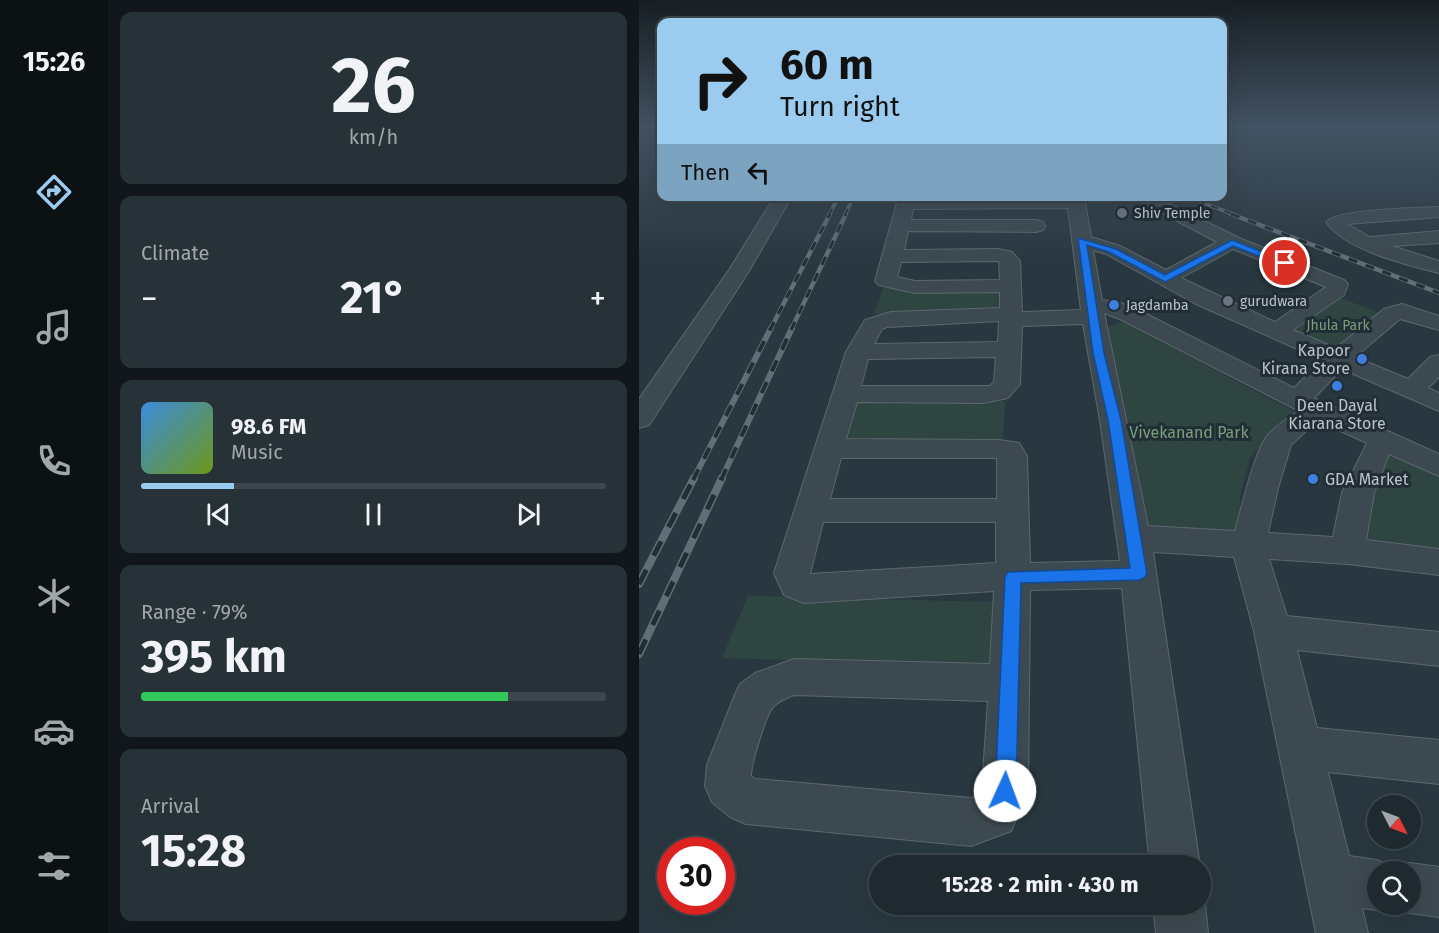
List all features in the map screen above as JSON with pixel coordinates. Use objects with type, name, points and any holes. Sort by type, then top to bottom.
[{"type":"street","points":[[639,419],[739,271],[781,201]]},
{"type":"street","points":[[907,201],[886,281],[891,284],[915,287],[1010,286]]},
{"type":"street","points":[[934,201],[1013,204],[1060,201]]},
{"type":"street","points":[[1075,201],[1099,353],[1114,420],[1134,538],[1174,855]]},
{"type":"street","points":[[1148,201],[1232,242],[1337,284],[1336,290],[1275,332]]},
{"type":"street","points":[[1013,204],[1014,226]]},
{"type":"street","points":[[1437,214],[1348,218],[1335,222],[1341,230],[1365,242],[1439,267]]},
{"type":"street","points":[[900,225],[1036,226]]},
{"type":"street","points":[[1365,242],[1439,237]]},
{"type":"street","points":[[1081,240],[1113,250],[1165,279],[1275,332],[1439,403]]},
{"type":"street","points":[[1165,279],[1232,242]]},
{"type":"street","points":[[845,394],[993,394],[1007,384],[1011,317],[1010,261],[1005,256],[968,254],[892,256]]},
{"type":"street","points":[[1139,574],[1013,577],[804,589],[797,585],[792,573],[858,352],[873,325],[880,321],[1011,317],[1092,311],[1110,307],[1308,406],[1439,466]]},
{"type":"street","points":[[1342,933],[1273,631],[1248,546],[1262,488],[1278,441],[1296,425],[1338,359],[1392,314],[1402,311],[1439,323]]},
{"type":"street","points":[[858,352],[1009,349]]},
{"type":"street","points":[[1411,391],[1439,363]]},
{"type":"street","points":[[1348,551],[1357,490],[1365,470],[1383,440]]},
{"type":"street","points":[[829,448],[1009,450],[1014,463],[1014,510],[1010,683],[1005,791],[993,814],[971,822],[746,801],[728,786],[729,765],[755,697],[769,686],[794,677],[1010,683]]},
{"type":"street","points":[[811,511],[1014,510]]},
{"type":"street","points":[[1134,538],[1348,551],[1439,562]]},
{"type":"street","points":[[1273,631],[1439,649]]},
{"type":"street","points":[[1300,748],[1439,762]]},
{"type":"street","points":[[1330,879],[1367,884]]},
{"type":"street","points":[[1421,890],[1439,892]]},
{"type":"street","points":[[1180,915],[1182,933]]},
{"type":"green space","points":[[883,288],[1003,288],[1001,313],[874,314]]},
{"type":"green space","name":"Jhula Park","points":[[1341,298],[1384,315],[1335,352],[1291,333]]},
{"type":"green space","name":"Vivekanand Park","points":[[1122,321],[1295,412],[1250,457],[1240,497],[1241,536],[1140,533],[1102,330]]},
{"type":"green space","points":[[1005,401],[1003,442],[842,442],[855,402]]},
{"type":"green space","points":[[1383,440],[1439,466],[1439,559],[1348,551]]},
{"type":"green space","points":[[748,596],[995,602],[989,666],[722,658]]},
{"type":"railway","points":[[829,215],[836,201]]},
{"type":"railway","points":[[845,215],[852,201]]},
{"type":"railway","points":[[1198,201],[1235,215]]},
{"type":"railway","points":[[770,330],[830,214]]},
{"type":"railway","points":[[791,330],[846,214]]},
{"type":"railway","points":[[1231,214],[1439,293]]},
{"type":"railway","points":[[693,480],[771,328]]},
{"type":"railway","points":[[721,480],[792,328]]},
{"type":"railway","points":[[639,584],[694,478]]},
{"type":"railway","points":[[639,654],[722,478]]},
{"type":"place","name":"Shiv Temple","points":[[1122,213]]},
{"type":"place","name":"gurudwara","points":[[1228,301]]},
{"type":"place","name":"Jagdamba","points":[[1114,305]]},
{"type":"place","name":"Kapoor Kirana Store","points":[[1362,359]]},
{"type":"place","name":"Deen Dayal Kiarana Store","points":[[1337,386]]},
{"type":"place","name":"GDA Market","points":[[1313,479]]},
{"type":"route","points":[[1005,791],[1013,577],[1139,574],[1081,240],[1113,250],[1165,279],[1232,242],[1285,263]]}]
